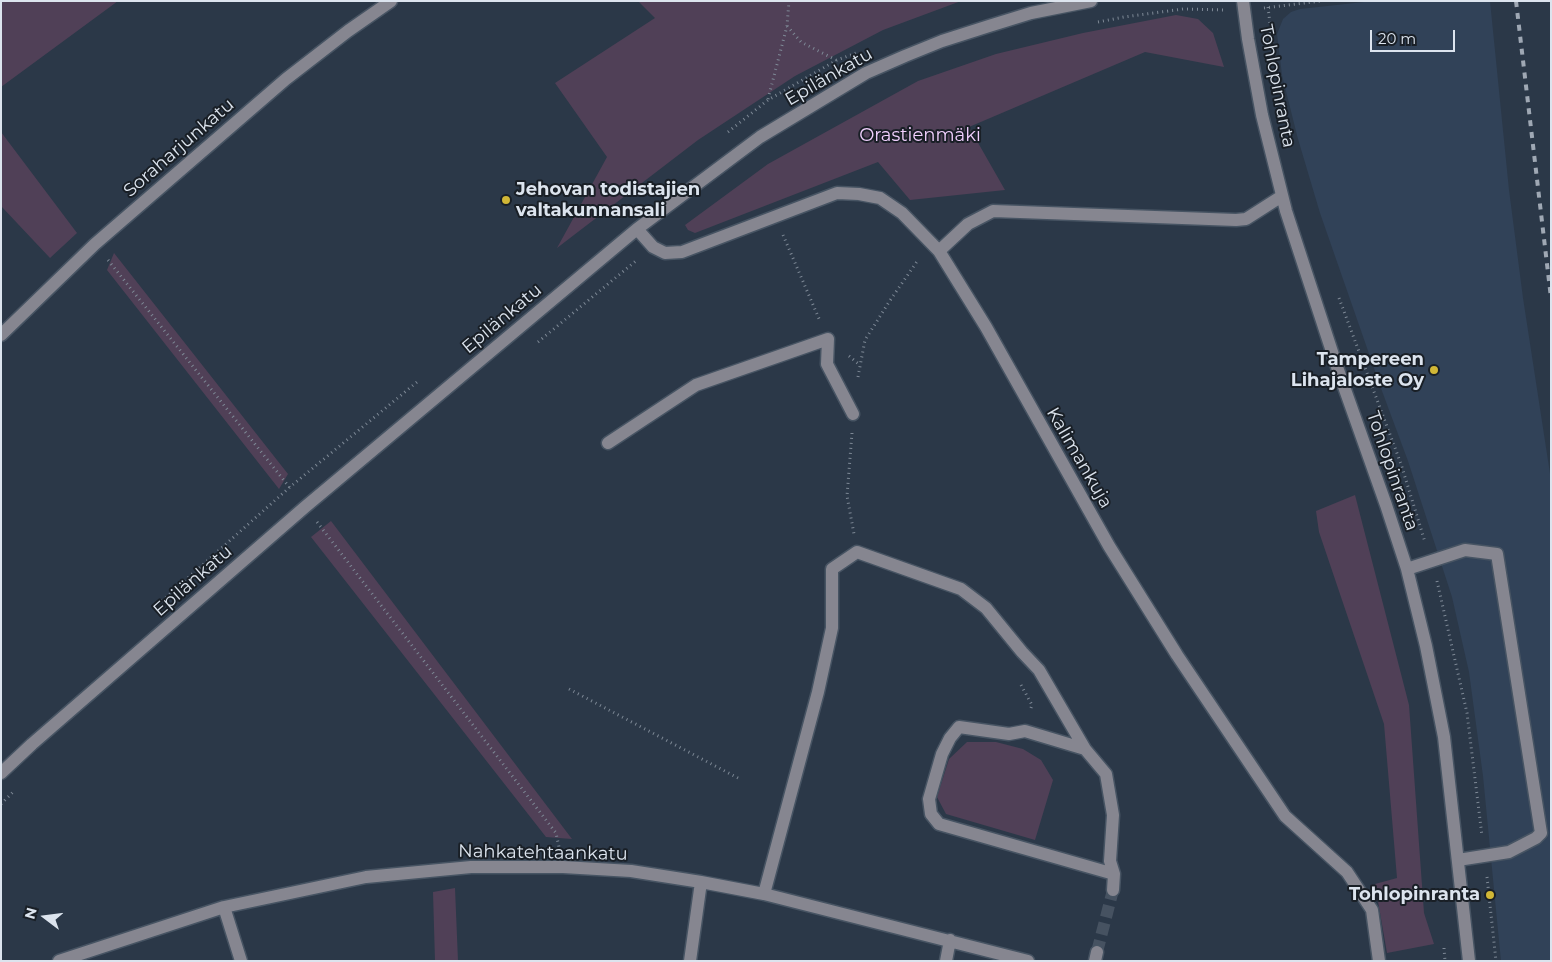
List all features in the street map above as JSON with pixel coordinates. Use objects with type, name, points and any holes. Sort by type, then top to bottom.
[{"type":"street","name":"Soraharjunkatu","points":[[1,335],[95,244],[286,79],[348,31],[392,1]]},
{"type":"street","name":"Epilänkatu","points":[[1,772],[305,507],[637,229],[760,137],[866,74],[942,41],[1032,13],[1091,1]]},
{"type":"street","name":"Tohlopinranta","points":[[1244,6],[1262,115],[1286,211],[1337,367],[1407,569],[1426,646],[1444,737],[1469,961]]},
{"type":"street","name":"Kalimankuja","points":[[653,247],[665,254],[682,252],[837,193],[859,194],[880,198],[902,213],[939,251],[986,327],[1109,546],[1177,655],[1285,816],[1347,872],[1372,910],[1379,961]]},
{"type":"street","points":[[939,251],[968,224],[993,211],[1236,220],[1246,219],[1282,196]]},
{"type":"street","points":[[637,229],[653,247]]},
{"type":"street","points":[[608,443],[696,385],[828,339],[827,364],[853,414]]},
{"type":"street","points":[[1407,569],[1465,550],[1497,554],[1541,833],[1536,838],[1509,852],[1458,860]]},
{"type":"street","points":[[764,894],[818,692],[832,628],[832,570],[857,552],[961,589],[986,608],[1039,670],[1085,749],[1106,774],[1113,815],[1110,861],[1114,874],[1113,890]]},
{"type":"street","points":[[1085,749],[1025,731],[1009,734],[959,727],[950,738],[942,754],[930,799],[931,814],[939,824],[1114,874]]},
{"type":"street","name":"Nahkatehtaankatu","points":[[59,961],[224,907],[366,877],[471,867],[563,867],[631,871],[701,882],[764,894],[1028,961]]},
{"type":"street","points":[[690,961],[701,882]]},
{"type":"street","points":[[224,907],[241,961]]},
{"type":"street","points":[[946,961],[950,940]]},
{"type":"path","points":[[768,100],[788,26],[789,1]]},
{"type":"path","points":[[1097,22],[1183,10],[1321,1]]},
{"type":"path","points":[[788,26],[802,42],[837,60]]},
{"type":"path","points":[[857,552],[848,496],[853,414],[865,340],[889,302],[912,272],[930,242]]},
{"type":"path","points":[[531,348],[653,247]]},
{"type":"path","points":[[790,252],[811,302]]},
{"type":"path","points":[[106,258],[290,486]]},
{"type":"path","points":[[305,507],[556,833],[563,867]]},
{"type":"path","points":[[318,525],[326,518]]},
{"type":"path","points":[[569,689],[738,778]]},
{"type":"path","points":[[1023,690],[1032,704],[1028,718]]},
{"type":"path","points":[[1,804],[22,784]]},
{"type":"shaded area","points":[[1373,1],[1490,1],[1509,190],[1523,298],[1551,480],[1551,961],[1501,961],[1483,776],[1469,672],[1452,597],[1408,461],[1320,213],[1298,139],[1282,75],[1277,34],[1283,19],[1291,12],[1300,9]]},
{"type":"green space","points":[[1,1],[118,1],[1,87]]},
{"type":"green space","points":[[638,1],[961,1],[883,30],[795,76],[698,140],[557,248],[607,157],[555,83],[655,18]]},
{"type":"green space","name":"Orastienmäki","points":[[1176,15],[1198,19],[1213,33],[1224,67],[1145,52],[969,127],[1005,190],[910,200],[878,162],[695,233],[688,230],[685,225],[768,164],[918,81],[996,54],[1083,33]]},
{"type":"green space","points":[[1,132],[77,233],[50,258],[1,206]]},
{"type":"green space","points":[[114,253],[288,474],[279,489],[107,270]]},
{"type":"green space","points":[[1355,495],[1409,705],[1424,913],[1434,944],[1387,953],[1375,884],[1397,878],[1384,724],[1319,532],[1316,511]]},
{"type":"green space","points":[[331,521],[572,839],[546,837],[311,537]]},
{"type":"green space","points":[[967,742],[996,742],[1023,749],[1041,760],[1053,780],[1035,840],[946,814],[937,797],[949,759]]},
{"type":"green space","points":[[455,888],[458,961],[435,961],[433,892]]},
{"type":"tunnel","points":[[1097,952],[1113,890]]},
{"type":"railway","points":[[1516,1],[1551,298]]},
{"type":"place","name":"Jehovan todistajien valtakunnansali","points":[[506,200]]},
{"type":"place","name":"Tampereen Lihajaloste Oy","points":[[1434,370]]},
{"type":"place","name":"Tohlopinranta","points":[[1490,895]]}]
